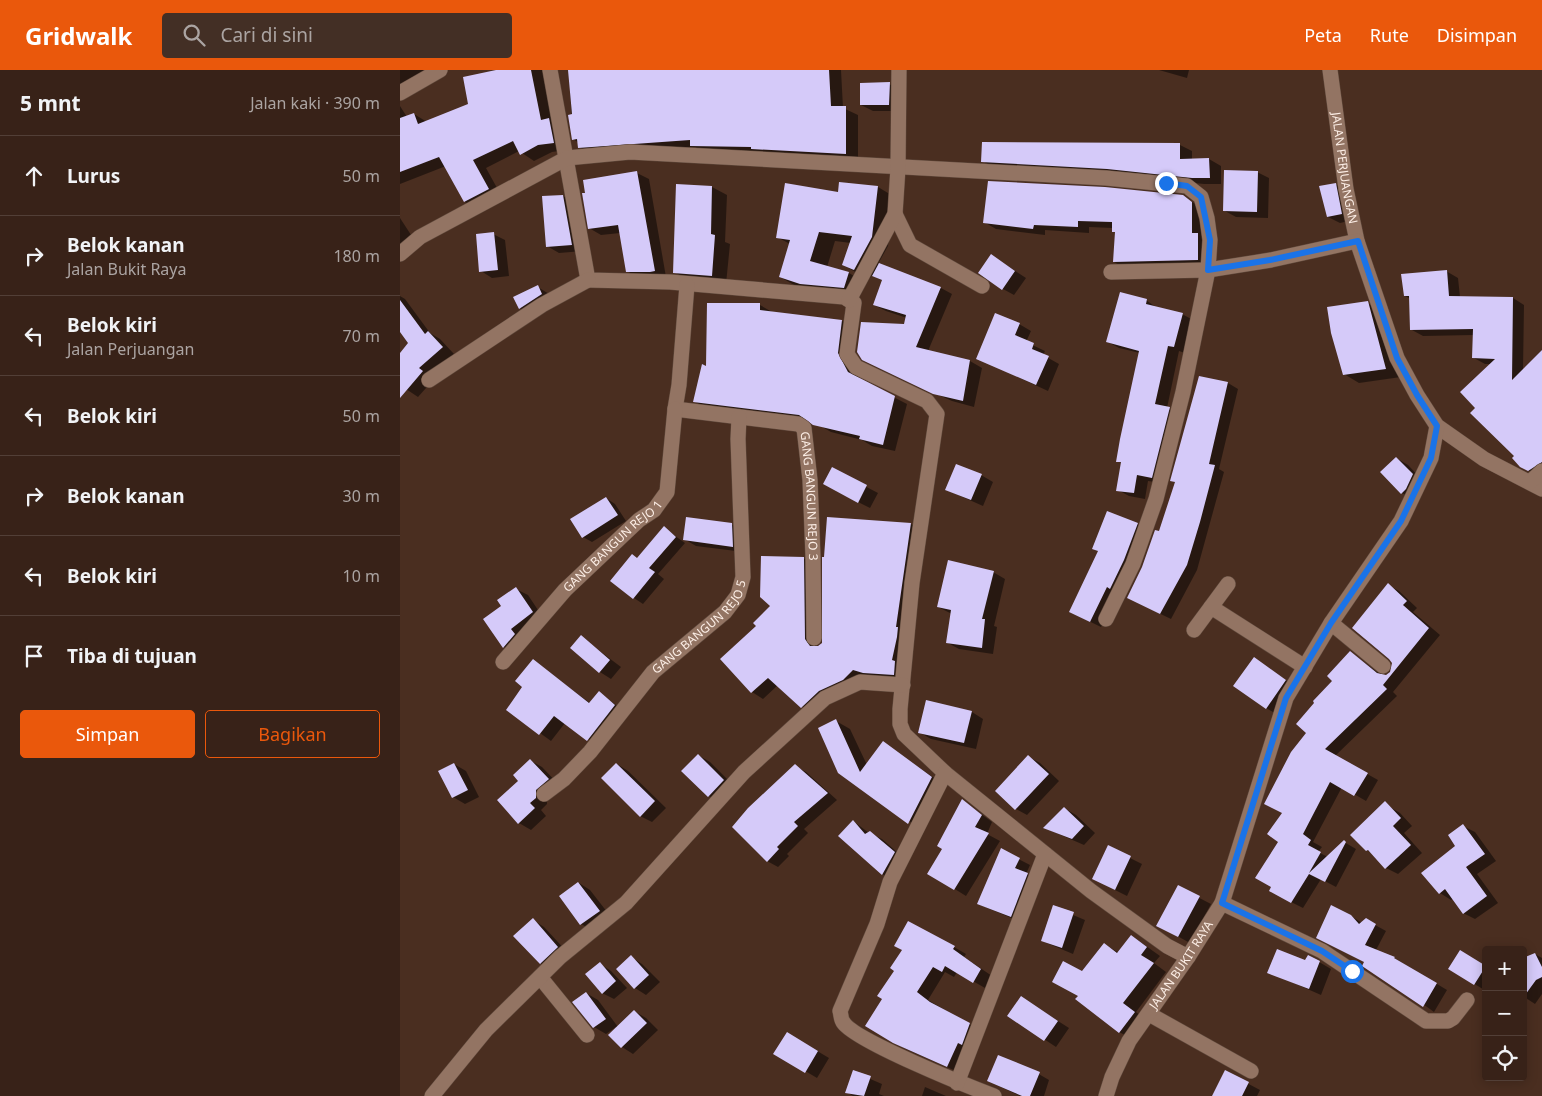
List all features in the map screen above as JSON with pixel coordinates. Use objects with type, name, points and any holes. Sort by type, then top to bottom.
[{"type":"street","points":[[400,93],[440,70]]},
{"type":"street","points":[[550,70],[588,280]]},
{"type":"street","points":[[850,300],[895,214],[898,168],[898,70]]},
{"type":"street","name":"JALAN PERJUANGAN","points":[[1330,70],[1346,189],[1358,241],[1397,358],[1417,395],[1437,426],[1484,459],[1536,485]]},
{"type":"street","points":[[400,254],[420,237],[567,158],[630,152],[1106,178],[1187,186],[1201,197],[1207,218],[1210,240],[1208,270],[1183,392],[1156,499],[1133,564],[1106,620]]},
{"type":"street","points":[[895,214],[910,245],[982,286]]},
{"type":"street","points":[[1111,272],[1208,270],[1270,260],[1358,241]]},
{"type":"street","points":[[429,380],[542,305],[588,280],[670,282],[687,285],[844,297],[854,303],[847,346],[849,360],[856,367],[927,401],[937,414],[912,583],[900,724],[904,734],[945,773],[1091,891],[1167,946],[1188,957]]},
{"type":"street","points":[[675,409],[679,385],[687,285]]},
{"type":"street","name":"GANG BANGUN REJO 3","points":[[675,409],[798,424],[804,428],[810,480],[814,558],[814,638]]},
{"type":"street","name":"GANG BANGUN REJO 1","points":[[503,662],[565,590],[639,520],[662,502],[667,492],[675,409]]},
{"type":"street","name":"GANG BANGUN REJO 5","points":[[544,794],[564,779],[590,752],[653,672],[725,612],[738,595],[743,577],[738,439],[739,417]]},
{"type":"street","name":"JALAN BUKIT RAYA","points":[[1106,1096],[1115,1069],[1129,1040],[1188,957],[1222,903],[1278,717],[1286,698],[1331,623],[1401,521],[1431,458],[1437,426]]},
{"type":"street","points":[[1536,485],[1542,471]]},
{"type":"street","points":[[1194,630],[1228,584]]},
{"type":"street","points":[[1211,607],[1305,667]]},
{"type":"street","points":[[1331,623],[1383,666]]},
{"type":"street","points":[[432,1096],[486,1030],[560,957],[626,903],[744,772],[825,698],[860,682],[903,685]]},
{"type":"street","points":[[945,773],[890,882],[876,924],[840,1011],[843,1022],[857,1034],[957,1083],[994,1096]]},
{"type":"street","points":[[957,1083],[1045,854]]},
{"type":"street","points":[[1222,903],[1322,951],[1426,1021],[1433,1023],[1448,1021],[1453,1018],[1467,1000]]},
{"type":"street","points":[[540,977],[587,1035]]},
{"type":"street","points":[[1149,1014],[1251,1071]]},
{"type":"building","points":[[496,70],[531,70],[541,120],[549,118],[554,143],[538,145],[520,155],[513,141],[473,160],[489,189],[464,202],[439,157],[400,172],[400,118],[414,113],[418,124],[468,104],[463,77]]},
{"type":"building","points":[[568,70],[829,70],[831,106],[846,106],[846,154],[751,149],[751,147],[690,146],[690,140],[578,148],[577,139],[572,140],[568,115],[572,114]]},
{"type":"building","points":[[890,82],[889,105],[860,105],[860,83]]},
{"type":"building","points":[[982,142],[1180,143],[1180,159],[1209,158],[1210,178],[1192,178],[1107,169],[981,162]]},
{"type":"building","points":[[1224,170],[1258,171],[1257,212],[1223,211]]},
{"type":"building","points":[[637,171],[655,271],[650,272],[626,272],[618,225],[588,229],[582,193],[585,193],[583,180]]},
{"type":"building","points":[[988,181],[1105,187],[1183,195],[1192,202],[1192,233],[1198,233],[1198,260],[1113,262],[1115,232],[1112,232],[1112,222],[1078,221],[1078,227],[1034,225],[1033,229],[983,223]]},
{"type":"building","points":[[839,182],[878,186],[872,237],[854,270],[842,265],[852,236],[819,232],[810,261],[849,272],[844,288],[800,284],[779,277],[790,240],[776,238],[785,183],[838,192]]},
{"type":"building","points":[[1336,183],[1342,214],[1327,217],[1319,186]]},
{"type":"building","points":[[676,184],[712,186],[711,234],[715,235],[712,276],[673,273]]},
{"type":"building","points":[[563,195],[572,245],[546,247],[542,196]]},
{"type":"building","points":[[494,232],[498,270],[479,272],[476,234]]},
{"type":"building","points":[[991,254],[1015,271],[1002,290],[978,273]]},
{"type":"building","points":[[879,263],[941,287],[916,347],[970,360],[963,401],[933,394],[862,360],[857,352],[861,322],[904,324],[906,315],[873,305],[882,280],[872,276]]},
{"type":"building","points":[[1447,270],[1449,296],[1513,297],[1512,380],[1542,350],[1542,462],[1528,471],[1520,467],[1512,458],[1514,456],[1470,413],[1475,408],[1460,392],[1495,359],[1472,358],[1473,329],[1410,330],[1409,296],[1404,296],[1401,274]]},
{"type":"building","points":[[538,285],[542,294],[519,309],[513,297]]},
{"type":"building","points":[[1120,292],[1147,299],[1146,304],[1183,313],[1174,347],[1168,346],[1155,404],[1170,407],[1152,478],[1137,475],[1134,493],[1116,491],[1121,462],[1116,462],[1139,351],[1106,342]]},
{"type":"building","points":[[400,300],[425,334],[428,331],[443,347],[419,368],[423,371],[400,398],[400,353],[408,343],[400,332]]},
{"type":"building","points":[[1368,301],[1386,369],[1343,375],[1331,333],[1327,307]]},
{"type":"building","points":[[707,303],[760,303],[760,310],[842,320],[838,353],[848,372],[895,396],[883,445],[859,439],[860,436],[813,425],[799,415],[693,402],[702,364],[706,366]]},
{"type":"building","points":[[995,313],[1020,323],[1015,335],[1034,343],[1032,349],[1049,356],[1036,385],[976,359]]},
{"type":"building","points":[[1199,376],[1228,382],[1209,464],[1215,465],[1187,565],[1160,614],[1127,598],[1142,567],[1155,530],[1159,531],[1175,482],[1170,481]]},
{"type":"building","points":[[1396,457],[1413,474],[1406,489],[1401,494],[1380,472]]},
{"type":"building","points":[[956,464],[982,474],[971,500],[945,490]]},
{"type":"building","points":[[832,467],[867,485],[858,503],[823,484]]},
{"type":"building","points":[[606,497],[618,515],[582,538],[570,519]]},
{"type":"building","points":[[1107,511],[1138,523],[1124,560],[1110,589],[1107,587],[1090,622],[1069,612],[1098,551],[1092,549]]},
{"type":"building","points":[[686,517],[732,523],[733,547],[683,540]]},
{"type":"building","points":[[827,517],[911,523],[896,627],[898,627],[897,637],[892,660],[895,661],[894,675],[863,673],[853,670],[843,680],[819,691],[801,708],[768,678],[751,693],[720,659],[756,626],[753,623],[770,606],[760,597],[761,556],[804,557],[805,639],[810,646],[818,646],[822,643],[822,557],[824,557]]},
{"type":"building","points":[[664,526],[676,537],[649,568],[655,572],[633,599],[610,581],[632,554],[637,558]]},
{"type":"building","points":[[948,560],[994,571],[982,619],[985,619],[982,648],[946,643],[951,610],[937,607]]},
{"type":"building","points":[[1388,583],[1407,601],[1403,605],[1429,628],[1383,685],[1387,689],[1325,749],[1368,773],[1354,796],[1330,782],[1303,834],[1311,840],[1308,845],[1321,852],[1309,873],[1344,840],[1346,842],[1325,882],[1309,874],[1291,903],[1269,891],[1271,887],[1255,878],[1278,842],[1267,834],[1282,813],[1264,804],[1291,752],[1306,733],[1296,724],[1314,703],[1313,701],[1332,681],[1327,676],[1350,651],[1377,673],[1386,675],[1390,672],[1392,663],[1389,659],[1352,628]]},
{"type":"building","points":[[516,587],[533,612],[511,629],[515,634],[503,648],[483,619],[501,606],[497,600]]},
{"type":"building","points":[[581,635],[610,660],[599,673],[570,648]]},
{"type":"building","points":[[1254,657],[1286,680],[1266,709],[1233,686]]},
{"type":"building","points":[[533,659],[589,703],[599,691],[615,705],[587,741],[554,716],[539,735],[506,710],[522,687],[515,681]]},
{"type":"building","points":[[926,700],[972,711],[964,743],[918,733]]},
{"type":"building","points":[[836,719],[860,772],[883,741],[932,777],[908,824],[838,773],[818,728]]},
{"type":"building","points":[[698,754],[724,780],[708,797],[681,771]]},
{"type":"building","points":[[1028,755],[1049,774],[1015,810],[995,791]]},
{"type":"building","points":[[530,759],[549,779],[536,790],[536,798],[530,803],[535,808],[518,824],[497,800],[518,781],[513,775]]},
{"type":"building","points":[[454,763],[468,790],[452,798],[438,771]]},
{"type":"building","points":[[616,763],[655,801],[640,817],[601,778]]},
{"type":"building","points":[[795,764],[828,793],[794,822],[798,826],[777,847],[779,849],[767,862],[732,827],[748,808]]},
{"type":"building","points":[[962,799],[982,815],[975,827],[989,833],[954,890],[927,874],[942,849],[937,846]]},
{"type":"building","points":[[1385,801],[1401,818],[1393,826],[1411,845],[1385,869],[1368,850],[1366,851],[1350,835]]},
{"type":"building","points":[[1064,807],[1084,826],[1072,839],[1043,828]]},
{"type":"building","points":[[853,820],[865,834],[870,831],[895,852],[882,875],[838,836]]},
{"type":"building","points":[[1463,824],[1485,854],[1466,867],[1487,896],[1463,914],[1445,889],[1439,894],[1421,873],[1455,846],[1448,835]]},
{"type":"building","points":[[1108,845],[1131,856],[1115,890],[1092,879]]},
{"type":"building","points":[[1001,848],[1020,858],[1015,868],[1028,873],[1011,917],[977,904]]},
{"type":"building","points":[[578,882],[600,911],[580,925],[559,896]]},
{"type":"building","points":[[1178,885],[1200,896],[1178,937],[1156,926]]},
{"type":"building","points":[[1053,905],[1074,912],[1062,948],[1041,941]]},
{"type":"building","points":[[1331,905],[1351,915],[1359,924],[1366,918],[1376,924],[1365,945],[1395,957],[1437,983],[1423,1007],[1362,966],[1364,962],[1316,938]]},
{"type":"building","points":[[533,918],[558,947],[540,964],[513,936]]},
{"type":"building","points":[[908,921],[955,946],[953,949],[981,969],[973,983],[945,966],[942,972],[933,967],[917,992],[930,1002],[970,1023],[962,1045],[958,1043],[947,1067],[893,1043],[865,1026],[882,999],[877,996],[894,971],[890,968],[902,950],[894,946]]},
{"type":"building","points":[[1131,935],[1147,947],[1141,955],[1154,963],[1123,1003],[1135,1012],[1119,1033],[1075,999],[1078,996],[1052,982],[1063,961],[1082,971],[1104,943],[1117,953]]},
{"type":"building","points":[[1277,949],[1305,960],[1308,955],[1320,961],[1309,989],[1267,973]]},
{"type":"building","points":[[1460,950],[1482,964],[1482,972],[1474,985],[1448,969]]},
{"type":"building","points":[[1535,953],[1542,967],[1542,977],[1536,980],[1527,992],[1527,991],[1527,956]]},
{"type":"building","points":[[631,955],[649,975],[634,989],[616,969]]},
{"type":"building","points":[[600,962],[616,981],[602,994],[585,974]]},
{"type":"building","points":[[586,992],[606,1019],[593,1028],[572,1002]]},
{"type":"building","points":[[1021,996],[1058,1021],[1044,1041],[1007,1016]]},
{"type":"building","points":[[634,1010],[647,1023],[621,1048],[608,1035]]},
{"type":"building","points":[[787,1032],[818,1051],[805,1073],[773,1054]]},
{"type":"building","points":[[998,1055],[1040,1072],[1030,1096],[1022,1096],[987,1081]]},
{"type":"building","points":[[853,1070],[871,1076],[864,1096],[845,1093]]},
{"type":"building","points":[[1225,1070],[1249,1082],[1242,1096],[1212,1096]]},
{"type":"route","points":[[1166,183],[1187,186],[1201,197],[1207,218],[1210,240],[1208,270],[1270,260],[1358,241],[1397,358],[1417,395],[1437,426],[1431,458],[1401,521],[1366,575],[1331,623],[1286,698],[1278,717],[1222,903],[1322,951],[1352,971]]}]
